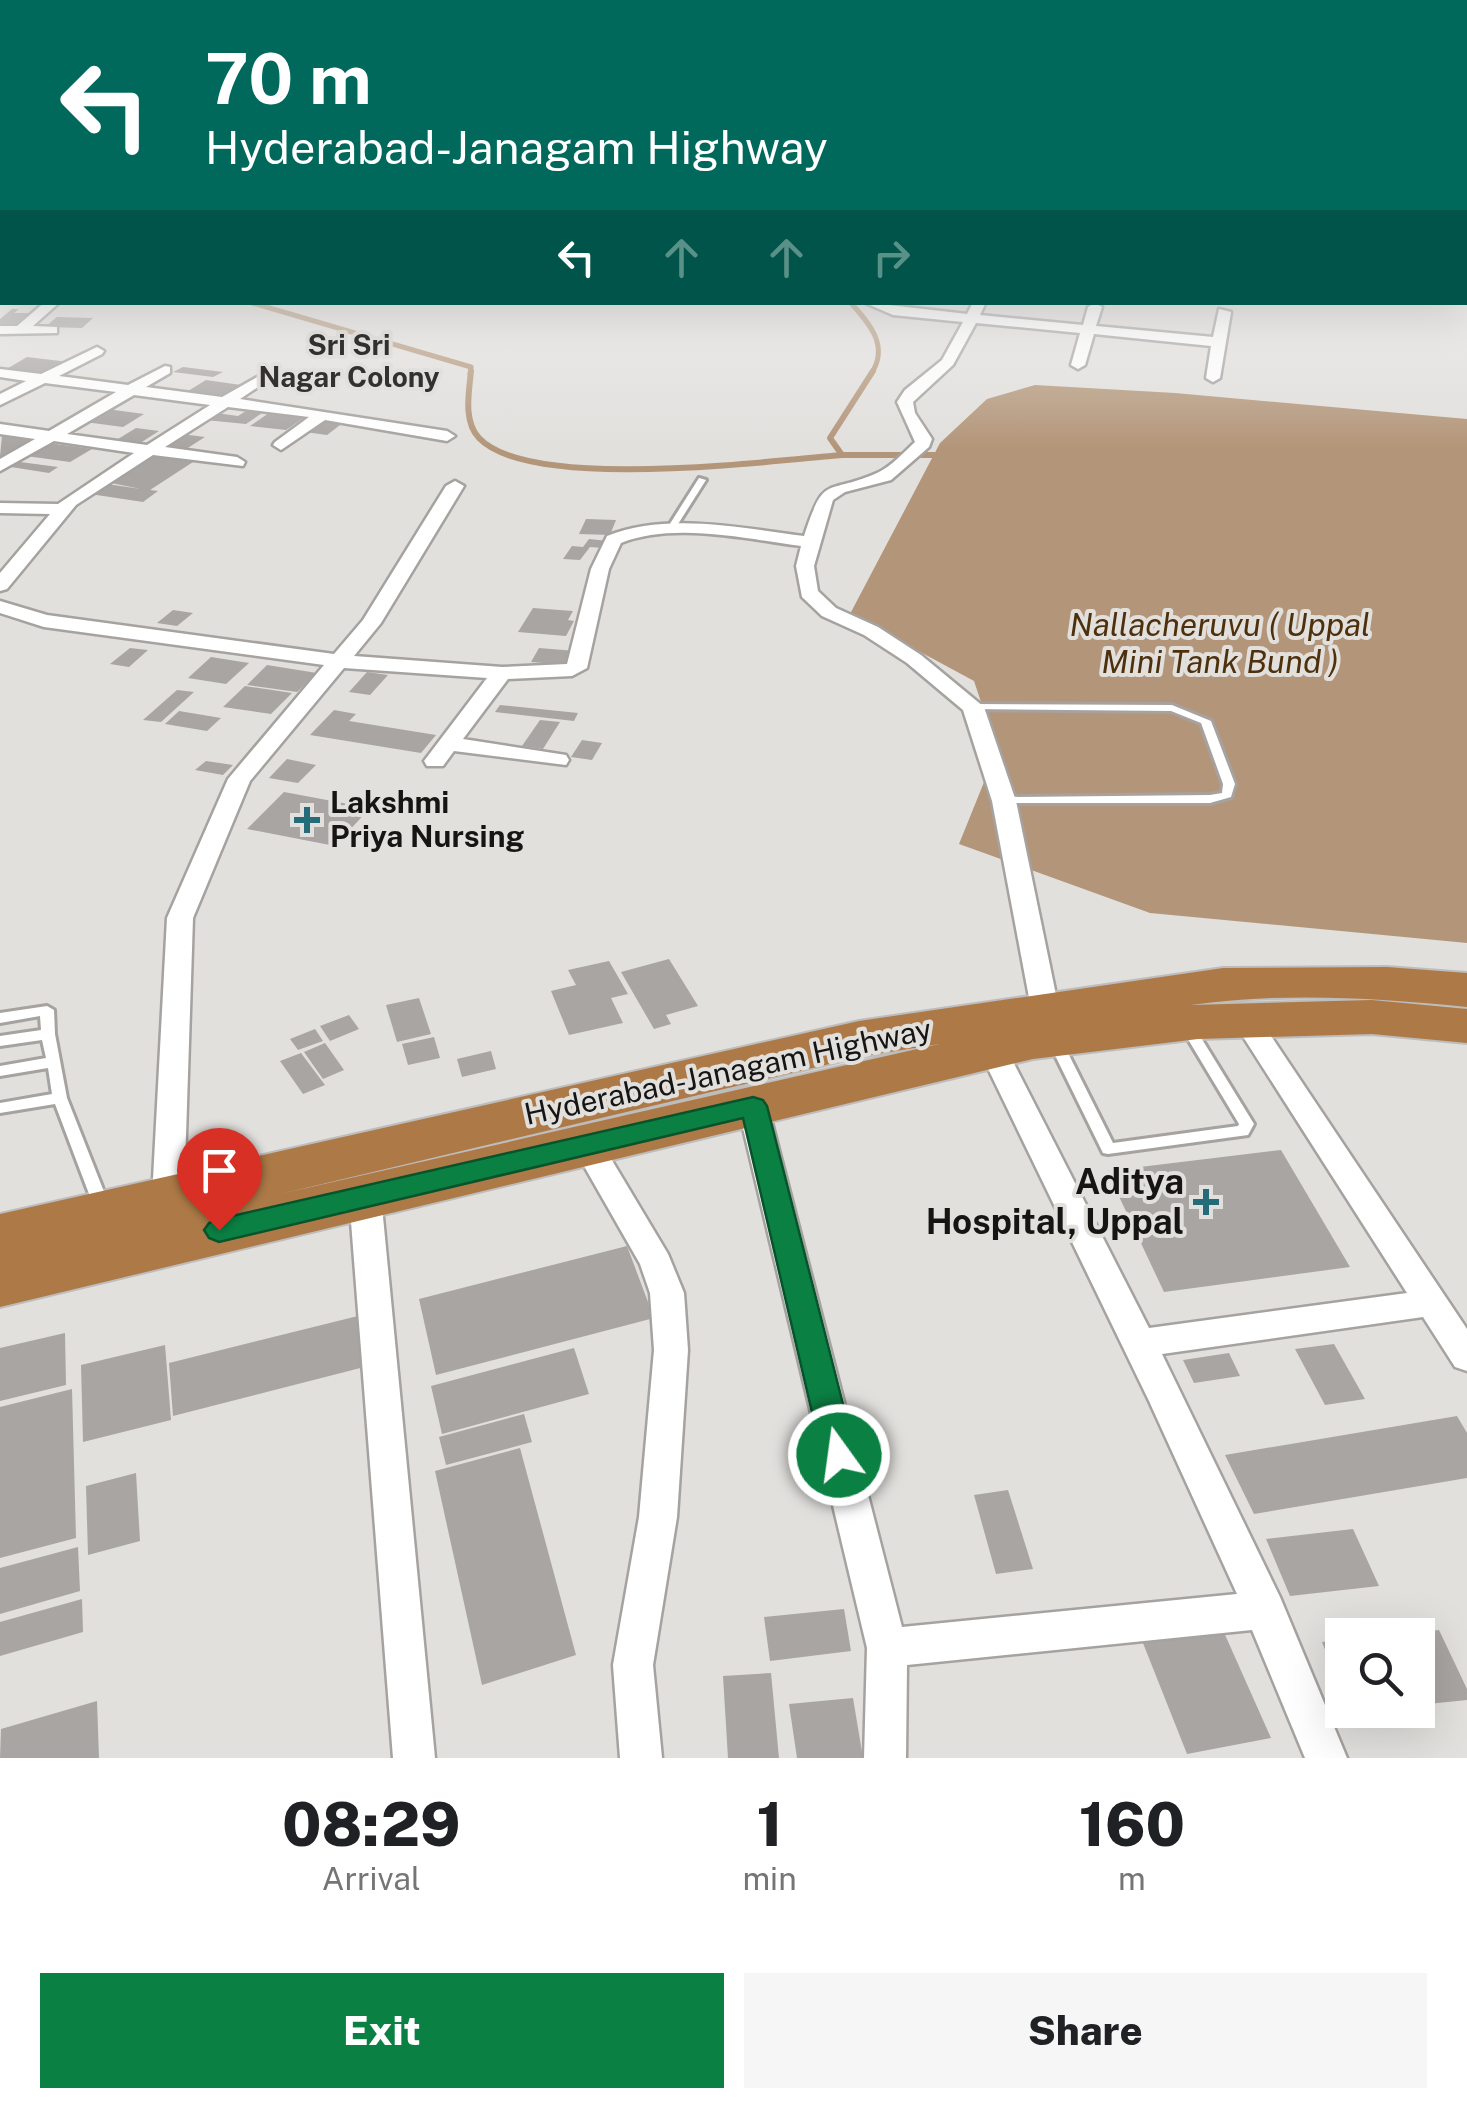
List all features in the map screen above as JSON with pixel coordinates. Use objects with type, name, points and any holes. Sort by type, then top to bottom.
[{"type":"highway","name":"Hyderabad-Janagam Highway","points":[[0,1282],[993,1050],[1048,1024],[1222,984],[1387,983],[1467,990]]},
{"type":"highway","name":"Hyderabad-Janagam Highway","points":[[0,1237],[859,1039],[1048,1024],[1372,1017],[1467,1026]]},
{"type":"street","points":[[20,330],[50,305]]},
{"type":"street","points":[[877,305],[893,311],[973,320],[1219,342]]},
{"type":"street","points":[[979,305],[948,362],[910,393],[906,402],[907,413],[924,438],[891,472],[839,488],[825,498],[805,566],[809,593],[830,612],[872,630],[973,706],[1004,802],[1048,1024]]},
{"type":"street","points":[[1078,365],[1095,307]]},
{"type":"street","points":[[1213,378],[1224,312]]},
{"type":"street","points":[[0,330],[52,330]]},
{"type":"street","points":[[0,400],[98,351]]},
{"type":"street","points":[[0,466],[165,370]]},
{"type":"street","points":[[0,373],[223,401],[447,436]]},
{"type":"street","points":[[0,585],[52,525],[60,509],[146,449],[259,380]]},
{"type":"street","points":[[281,444],[322,415]]},
{"type":"street","points":[[0,430],[237,462]]},
{"type":"street","points":[[168,1198],[180,918],[239,779],[389,598],[455,486]]},
{"type":"street","points":[[0,508],[60,509]]},
{"type":"street","points":[[0,607],[44,621],[336,660],[546,673],[572,670],[580,664],[600,569],[613,540],[629,533],[670,530],[811,542]]},
{"type":"street","points":[[502,673],[442,752],[558,760]]},
{"type":"street","points":[[1247,1021],[1467,1357]]},
{"type":"street","points":[[993,1050],[1142,1343],[1266,1610],[1326,1758]]},
{"type":"street","points":[[753,1106],[887,1648],[885,1758]]},
{"type":"street","points":[[587,1145],[656,1263],[667,1293],[671,1350],[658,1517],[633,1665],[641,1758]]},
{"type":"street","points":[[365,1196],[414,1758]]},
{"type":"street","points":[[1142,1343],[1432,1302]]},
{"type":"street","points":[[887,1648],[1266,1610]]},
{"type":"lane","points":[[670,530],[702,480]]},
{"type":"lane","points":[[973,706],[1172,708],[1190,713],[1206,721],[1229,784],[1227,794],[1210,798],[1004,802]]},
{"type":"lane","points":[[0,1018],[47,1010],[60,1098],[104,1213]]},
{"type":"lane","points":[[1048,1024],[1108,1149],[1243,1131],[1247,1124],[1186,1024]]},
{"type":"lane","points":[[0,1041],[48,1034]]},
{"type":"lane","points":[[0,1071],[54,1062]]},
{"type":"lane","points":[[0,1108],[60,1098]]},
{"type":"water","name":"Nallacheruvu ( Uppal Mini Tank Bund )","points":[[1035,385],[1175,393],[1467,419],[1467,943],[1150,913],[959,844],[997,750],[974,681],[850,614],[940,443],[987,399]]},
{"type":"building","points":[[12,309],[19,309],[14,313],[38,313],[19,327],[0,327],[0,319]]},
{"type":"building","points":[[57,317],[93,318],[82,328],[45,327]]},
{"type":"building","points":[[27,357],[69,362],[47,374],[5,370]]},
{"type":"building","points":[[183,367],[223,372],[213,377],[173,372]]},
{"type":"building","points":[[206,380],[241,385],[226,395],[188,391]]},
{"type":"building","points":[[107,409],[144,414],[123,427],[85,422]]},
{"type":"building","points":[[249,409],[265,411],[246,424],[205,420],[216,413],[238,416]]},
{"type":"building","points":[[269,413],[305,417],[286,430],[250,426]]},
{"type":"building","points":[[324,419],[344,422],[327,435],[305,432]]},
{"type":"building","points":[[136,428],[159,431],[137,445],[113,442]]},
{"type":"building","points":[[181,434],[205,437],[183,451],[159,448]]},
{"type":"building","points":[[2,436],[37,441],[8,457],[0,456]]},
{"type":"building","points":[[49,443],[92,449],[70,462],[26,456]]},
{"type":"building","points":[[154,456],[193,462],[150,490],[158,491],[143,502],[90,494],[107,484],[141,489],[111,483]]},
{"type":"building","points":[[20,462],[58,467],[49,473],[11,467]]},
{"type":"building","points":[[586,519],[616,520],[610,535],[579,534]]},
{"type":"building","points":[[589,539],[608,541],[603,548],[590,547],[580,560],[563,559],[572,546],[583,547]]},
{"type":"building","points":[[533,608],[573,611],[568,620],[574,621],[566,636],[518,632]]},
{"type":"building","points":[[173,610],[193,613],[177,626],[157,623]]},
{"type":"building","points":[[130,648],[148,650],[129,667],[110,664]]},
{"type":"building","points":[[539,648],[576,651],[569,665],[531,662]]},
{"type":"building","points":[[211,657],[249,663],[226,684],[188,678]]},
{"type":"building","points":[[267,665],[317,673],[297,692],[247,685]]},
{"type":"building","points":[[367,672],[388,675],[370,695],[349,692]]},
{"type":"building","points":[[245,686],[292,693],[271,714],[223,707]]},
{"type":"building","points":[[177,690],[194,692],[161,722],[143,720]]},
{"type":"building","points":[[500,705],[578,713],[574,721],[495,712]]},
{"type":"building","points":[[334,710],[356,714],[349,721],[436,735],[421,753],[310,735]]},
{"type":"building","points":[[179,711],[221,718],[207,731],[165,724]]},
{"type":"building","points":[[540,720],[560,722],[543,749],[522,746]]},
{"type":"building","points":[[582,740],[602,743],[592,760],[571,757]]},
{"type":"building","points":[[287,759],[316,765],[298,783],[269,778]]},
{"type":"building","points":[[206,761],[233,765],[223,775],[195,770]]},
{"type":"building","points":[[284,792],[370,808],[335,846],[247,829]]},
{"type":"building","points":[[669,959],[698,1006],[666,1015],[671,1024],[654,1029],[621,972]]},
{"type":"building","points":[[609,961],[628,994],[611,998],[623,1023],[569,1035],[551,991],[576,985],[568,970]]},
{"type":"building","points":[[419,998],[431,1034],[397,1042],[386,1005]]},
{"type":"building","points":[[349,1015],[359,1029],[330,1041],[320,1026]]},
{"type":"building","points":[[315,1029],[323,1041],[298,1050],[290,1039]]},
{"type":"building","points":[[434,1037],[440,1058],[408,1065],[402,1044]]},
{"type":"building","points":[[325,1043],[344,1070],[323,1079],[304,1052]]},
{"type":"building","points":[[491,1051],[496,1069],[462,1077],[457,1059]]},
{"type":"building","points":[[301,1053],[325,1085],[303,1094],[280,1061]]},
{"type":"building","points":[[1281,1150],[1350,1267],[1164,1292],[1107,1171]]},
{"type":"building","points":[[627,1246],[654,1318],[436,1375],[419,1299]]},
{"type":"building","points":[[366,1314],[376,1364],[173,1416],[169,1363]]},
{"type":"building","points":[[65,1333],[66,1385],[0,1401],[0,1348]]},
{"type":"building","points":[[1334,1344],[1365,1399],[1325,1405],[1295,1349]]},
{"type":"building","points":[[165,1345],[171,1420],[83,1442],[81,1365]]},
{"type":"building","points":[[574,1348],[589,1394],[442,1434],[431,1386]]},
{"type":"building","points":[[1229,1353],[1240,1376],[1194,1383],[1183,1360]]},
{"type":"building","points":[[72,1389],[76,1538],[0,1558],[0,1407]]},
{"type":"building","points":[[524,1414],[532,1442],[446,1465],[439,1437]]},
{"type":"building","points":[[1457,1416],[1467,1433],[1467,1478],[1254,1514],[1225,1455]]},
{"type":"building","points":[[520,1448],[576,1655],[482,1685],[435,1471]]},
{"type":"building","points":[[136,1473],[140,1541],[88,1555],[86,1486]]},
{"type":"building","points":[[1008,1490],[1033,1569],[996,1574],[974,1495]]},
{"type":"building","points":[[1353,1529],[1379,1586],[1290,1596],[1266,1539]]},
{"type":"building","points":[[78,1547],[80,1591],[0,1614],[0,1568]]},
{"type":"building","points":[[82,1599],[83,1632],[0,1656],[0,1622]]},
{"type":"building","points":[[844,1609],[851,1651],[770,1661],[764,1617]]},
{"type":"building","points":[[1218,1619],[1271,1738],[1187,1754],[1139,1633]]},
{"type":"building","points":[[1435,1630],[1439,1630],[1467,1689],[1467,1700],[1435,1703]]},
{"type":"building","points":[[771,1673],[779,1758],[728,1758],[723,1676]]},
{"type":"building","points":[[853,1698],[863,1758],[797,1758],[789,1704]]},
{"type":"building","points":[[97,1701],[99,1758],[0,1758],[1,1729]]},
{"type":"waterway","points":[[259,305],[471,367],[470,374]]},
{"type":"waterway","points":[[852,305],[878,344],[871,374]]},
{"type":"waterway","points":[[471,371],[469,415],[479,438],[506,454],[547,464],[652,469],[842,455]]},
{"type":"waterway","points":[[842,455],[830,438],[873,371]]},
{"type":"waterway","points":[[842,455],[934,455]]},
{"type":"place","name":"Lakshmi Priya Nursing","points":[[307,820]]},
{"type":"place","name":"Aditya Hospital, Uppal","points":[[1206,1202]]},
{"type":"district","name":"Sri Sri Nagar Colony","points":[[349,361]]},
{"type":"route","points":[[219,1230],[753,1106],[839,1455]]}]
